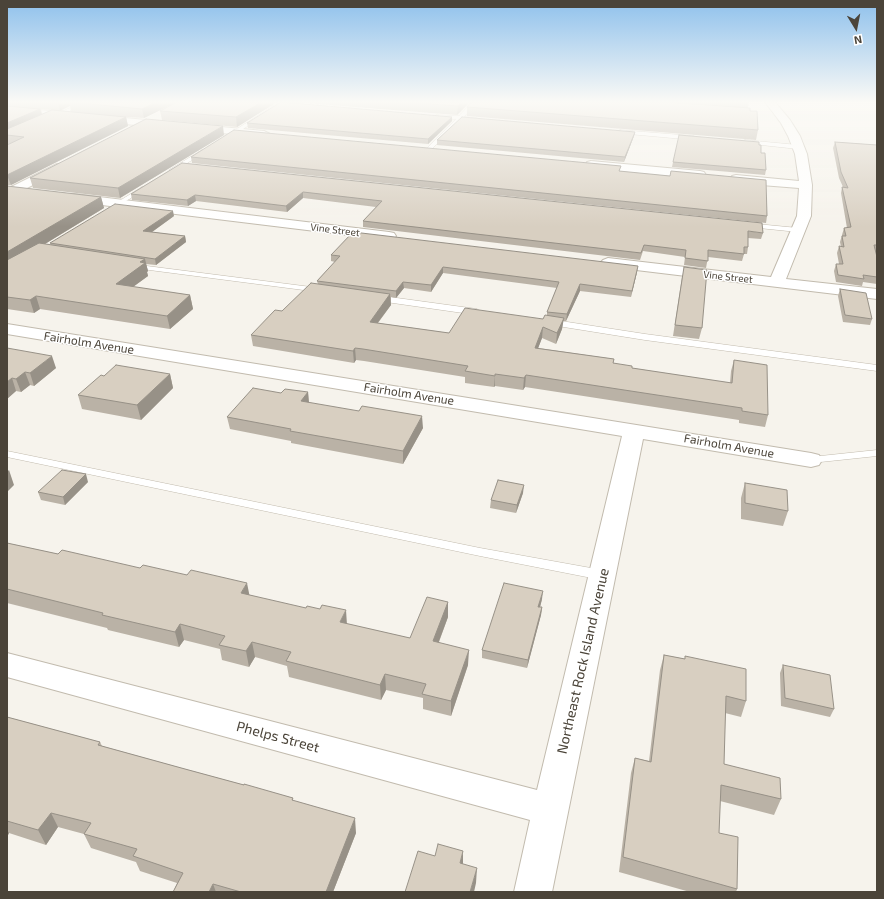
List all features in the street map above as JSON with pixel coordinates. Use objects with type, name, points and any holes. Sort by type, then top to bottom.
[{"type":"street","points":[[777,282],[804,216],[806,185],[803,163],[797,144]]},
{"type":"street","points":[[414,148],[445,151]]},
{"type":"street","points":[[9,192],[69,162]]},
{"type":"street","points":[[579,164],[712,176]]},
{"type":"street","points":[[728,178],[806,185]]},
{"type":"street","points":[[9,192],[36,194]]},
{"type":"street","name":"Vine Street","points":[[58,196],[402,238]]},
{"type":"street","name":"Vine Street","points":[[591,261],[877,294]]},
{"type":"street","name":"Fairholm Avenue","points":[[7,329],[811,460]]},
{"type":"street","name":"Northeast Rock Island Avenue","points":[[534,892],[550,809],[634,430]]},
{"type":"street","name":"Phelps Street","points":[[7,665],[550,809]]},
{"type":"lane","points":[[429,149],[434,144]]},
{"type":"lane","points":[[766,144],[798,147]]},
{"type":"lane","points":[[169,173],[212,146]]},
{"type":"lane","points":[[182,165],[190,166]]},
{"type":"lane","points":[[105,212],[150,184]]},
{"type":"lane","points":[[743,224],[798,230]]},
{"type":"lane","points":[[129,265],[329,292]]},
{"type":"lane","points":[[366,297],[488,313]]},
{"type":"lane","points":[[543,321],[877,368]]},
{"type":"lane","points":[[811,460],[877,453]]},
{"type":"lane","points":[[7,454],[480,552],[602,575]]},
{"type":"building","points":[[9,144],[71,144],[7,175],[7,145]]},
{"type":"building","points":[[97,144],[193,144],[118,188],[30,178]]},
{"type":"building","points":[[212,144],[384,144],[621,166],[619,171],[670,176],[671,171],[766,180],[767,216],[191,157]]},
{"type":"building","points":[[481,144],[630,144],[625,157]]},
{"type":"building","points":[[677,144],[759,144],[761,145],[761,153],[765,153],[766,170],[673,162]]},
{"type":"building","points":[[835,144],[877,145],[877,245],[874,245],[877,257],[877,277],[863,275],[864,279],[838,275],[836,264],[843,264],[839,246],[844,247],[842,236],[846,236],[844,228],[851,227],[842,187],[848,188],[841,172]]},
{"type":"building","points":[[182,163],[762,223],[763,233],[748,231],[748,247],[744,247],[744,254],[708,250],[708,261],[685,258],[686,250],[644,245],[641,253],[363,221],[382,201],[303,192],[286,206],[195,195],[187,200],[131,194]]},
{"type":"building","points":[[7,186],[101,197],[7,252]]},
{"type":"building","points":[[115,204],[173,211],[143,231],[185,236],[155,259],[50,243]]},
{"type":"building","points":[[353,232],[638,266],[632,291],[580,284],[567,314],[547,312],[559,282],[443,267],[431,285],[403,282],[396,291],[317,281],[340,256],[331,255]]},
{"type":"building","points":[[39,243],[145,259],[140,262],[145,263],[116,284],[190,295],[167,316],[36,296],[30,300],[7,297],[7,260]]},
{"type":"building","points":[[684,267],[707,270],[702,328],[675,325]]},
{"type":"building","points":[[311,283],[390,294],[370,322],[449,333],[465,308],[543,319],[545,315],[564,318],[557,333],[543,327],[535,348],[614,359],[613,363],[632,366],[632,368],[732,383],[734,360],[767,365],[768,415],[742,411],[742,408],[526,375],[524,378],[495,374],[495,376],[465,371],[468,366],[363,349],[355,348],[353,351],[251,335],[275,310],[282,311]]},
{"type":"building","points":[[840,289],[866,293],[872,319],[845,315]]},
{"type":"building","points":[[7,348],[52,356],[30,373],[25,372],[16,379],[12,378],[7,382]]},
{"type":"building","points":[[116,365],[170,374],[137,405],[78,395],[101,375],[104,376]]},
{"type":"building","points":[[253,388],[281,393],[285,389],[308,392],[301,401],[359,411],[362,406],[422,416],[403,451],[290,431],[291,429],[227,417]]},
{"type":"building","points":[[62,470],[86,474],[63,497],[38,492]]},
{"type":"building","points":[[498,480],[524,485],[517,505],[491,500]]},
{"type":"building","points":[[745,483],[787,490],[788,511],[745,503]]},
{"type":"building","points":[[7,543],[58,554],[62,550],[140,568],[143,565],[187,575],[191,570],[247,583],[241,593],[306,608],[307,606],[320,609],[322,605],[346,610],[340,622],[410,638],[427,597],[448,602],[433,641],[469,650],[451,701],[422,694],[426,684],[385,674],[380,685],[286,661],[291,652],[252,642],[246,651],[219,645],[225,636],[180,624],[175,632],[102,615],[103,613],[7,589]]},
{"type":"building","points":[[504,583],[543,591],[538,607],[542,607],[528,660],[482,650]]},
{"type":"building","points":[[664,655],[685,659],[685,656],[746,669],[746,701],[726,696],[724,764],[780,778],[781,799],[721,785],[719,833],[738,837],[737,889],[623,857],[635,758],[651,762]]},
{"type":"building","points":[[783,665],[830,675],[834,709],[785,698]]},
{"type":"building","points":[[7,717],[100,742],[98,745],[293,798],[292,800],[355,818],[326,892],[241,892],[213,884],[209,892],[173,892],[183,873],[133,856],[137,849],[84,834],[91,823],[51,813],[38,830],[7,821]]},
{"type":"building","points":[[438,844],[463,851],[460,863],[477,868],[470,892],[405,892],[418,851],[435,856]]}]
